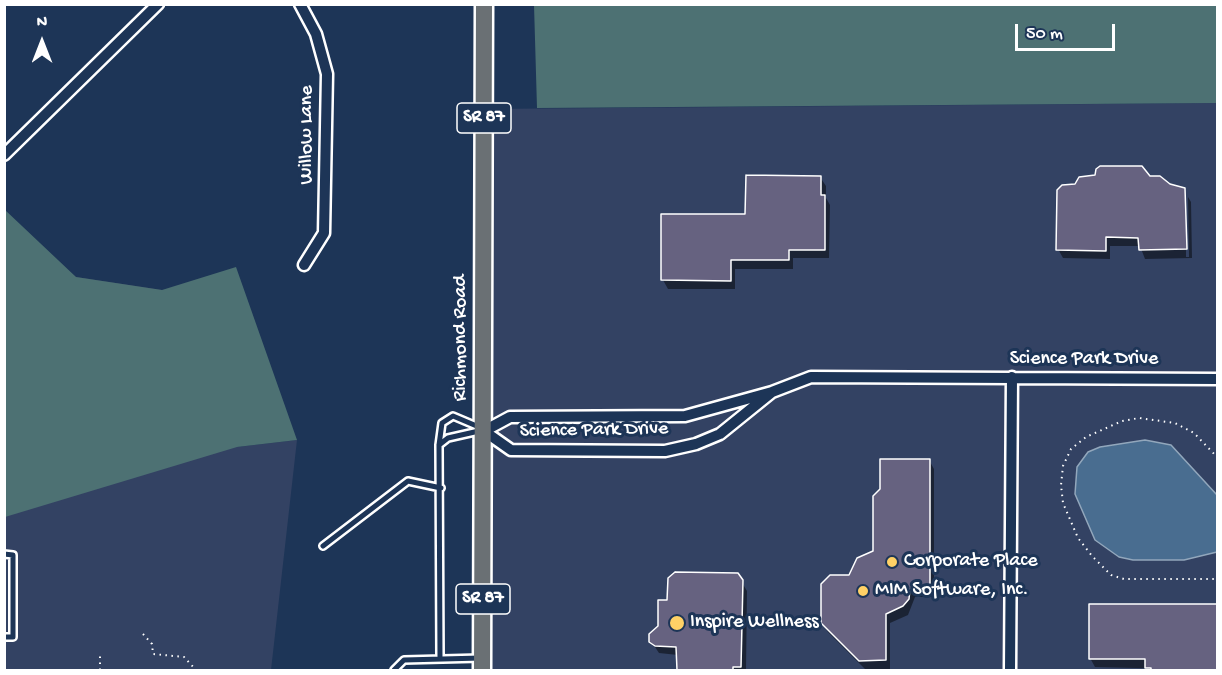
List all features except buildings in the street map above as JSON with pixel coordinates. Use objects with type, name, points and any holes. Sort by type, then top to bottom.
[{"type":"main road","name":"Richmond Road","points":[[482,664],[484,4]]},
{"type":"street","points":[[4,155],[158,4]]},
{"type":"street","name":"Willow Lane","points":[[300,4],[316,34],[327,74],[324,232],[304,265]]},
{"type":"street","name":"Science Park Drive","points":[[772,392],[720,434],[696,444],[664,451],[511,450],[484,431],[510,417],[685,416],[772,392],[811,377],[1218,379]]},
{"type":"street","points":[[1010,670],[1012,377]]},
{"type":"lane","points":[[440,659],[440,445],[442,423],[453,416],[484,431]]},
{"type":"lane","points":[[440,445],[448,438],[484,431]]},
{"type":"lane","points":[[323,546],[408,480],[441,488]]},
{"type":"lane","points":[[4,555],[13,555],[13,638],[4,638]]},
{"type":"lane","points":[[394,670],[404,660],[440,659],[482,664]]},
{"type":"path","points":[[1218,459],[1194,433],[1175,423],[1154,418],[1131,419],[1086,437],[1071,449],[1063,466],[1061,484],[1063,503],[1078,538],[1092,556],[1112,575],[1124,579],[1218,579]]},
{"type":"path","points":[[143,634],[152,644],[153,654],[184,657],[196,670]]},
{"type":"path","points":[[99,670],[100,654]]},
{"type":"shaded area","points":[[1217,103],[1217,670],[483,670],[484,109]]},
{"type":"shaded area","points":[[6,220],[76,277],[162,290],[237,447],[297,440],[271,670],[5,670]]},
{"type":"shaded area","points":[[1145,440],[1171,445],[1217,495],[1217,552],[1184,560],[1133,560],[1119,557],[1095,540],[1075,494],[1077,467],[1088,452],[1100,447]]},
{"type":"green space","points":[[534,5],[1217,5],[1217,103],[537,108]]},
{"type":"green space","points":[[4,209],[76,277],[162,290],[236,267],[297,440],[237,447],[5,517]]},
{"type":"place","name":"Corporate Place","points":[[892,562]]},
{"type":"place","name":"MIM Software, Inc.","points":[[863,591]]},
{"type":"place","name":"Inspire Wellness","points":[[677,623]]}]
